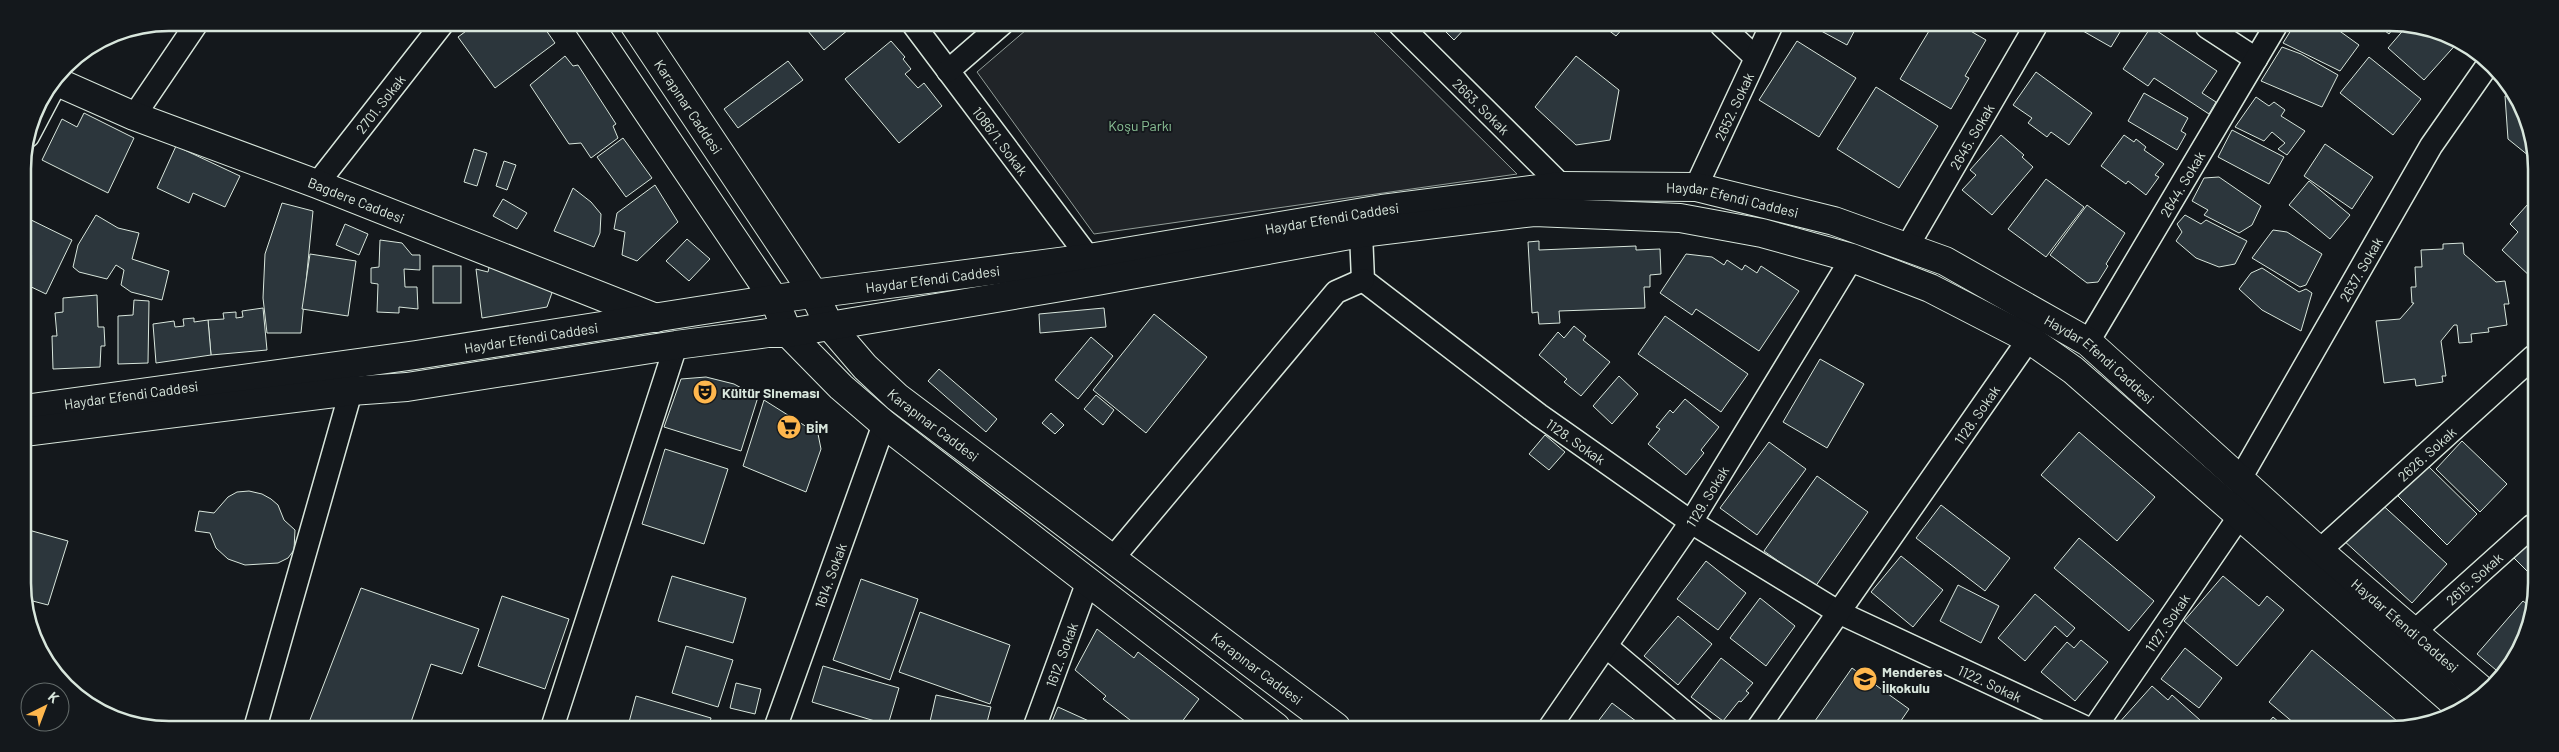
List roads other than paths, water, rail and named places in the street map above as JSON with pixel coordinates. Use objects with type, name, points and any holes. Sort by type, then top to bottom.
[{"type":"main road","points":[[593,31],[774,300],[788,333],[841,386],[884,424],[1268,721]]},
{"type":"main road","name":"Karapınar Caddesi","points":[[639,31],[814,294],[829,325],[865,367],[898,398],[1327,720]]},
{"type":"main road","name":"Bagdere Caddesi","points":[[61,83],[134,116],[317,184],[656,318]]},
{"type":"main road","name":"Haydar Efendi Caddesi","points":[[31,408],[416,355],[814,294],[1089,258],[1382,209],[1562,186],[1696,187],[1834,222],[1945,261],[2088,342],[2319,551],[2415,631],[2479,688]]},
{"type":"main road","name":"Haydar Efendi Caddesi","points":[[31,431],[350,391],[407,387],[676,345],[768,333],[788,333],[1361,234],[1534,212],[1680,218],[1762,233],[1852,258],[1930,288],[2029,339],[2073,370],[2239,517],[2456,704]]},
{"type":"street","points":[[134,116],[191,31]]},
{"type":"street","name":"2701. Sokak","points":[[317,184],[437,31]]},
{"type":"street","name":"1086/1. Sokak","points":[[918,31],[1089,258]]},
{"type":"street","points":[[948,71],[994,31]]},
{"type":"street","name":"2663. Sokak","points":[[1406,31],[1562,186]]},
{"type":"street","points":[[1727,31],[1755,57]]},
{"type":"street","name":"2652. Sokak","points":[[1696,187],[1768,31]]},
{"type":"street","name":"2645. Sokak","points":[[1907,248],[2033,31]]},
{"type":"street","points":[[2213,31],[2256,59]]},
{"type":"street","name":"2644. Sokak","points":[[2088,342],[2273,31]]},
{"type":"street","name":"2637. Sokak","points":[[2240,479],[2431,146],[2485,69]]},
{"type":"street","points":[[1113,558],[1336,292],[1363,280],[1361,234]]},
{"type":"street","name":"1129. Sokak","points":[[1555,720],[1691,522],[1852,258]]},
{"type":"street","name":"1128. Sokak","points":[[1363,280],[1539,415],[1691,522],[1838,612]]},
{"type":"street","name":"1128. Sokak","points":[[1763,720],[2029,339]]},
{"type":"street","points":[[553,721],[676,345]]},
{"type":"street","name":"2626. Sokak","points":[[2319,551],[2528,362]]},
{"type":"street","points":[[257,721],[350,391]]},
{"type":"street","name":"1614. Sokak","points":[[778,721],[884,424]]},
{"type":"street","name":"1127. Sokak","points":[[2100,720],[2239,517]]},
{"type":"street","name":"2615. Sokak","points":[[2415,631],[2528,530]]},
{"type":"street","name":"1612. Sokak","points":[[1037,721],[1088,581]]},
{"type":"street","name":"1122. Sokak","points":[[1838,612],[2070,720]]},
{"type":"street","points":[[1606,647],[1694,720]]},
{"type":"place","name":"Kültür Sineması","points":[[705,392]]},
{"type":"place","name":"BİM","points":[[789,427]]},
{"type":"place","name":"Menderes İlkokulu","points":[[1865,679]]},
{"type":"park label","name":"Koşu Parkı","points":[[1140,125]]}]
